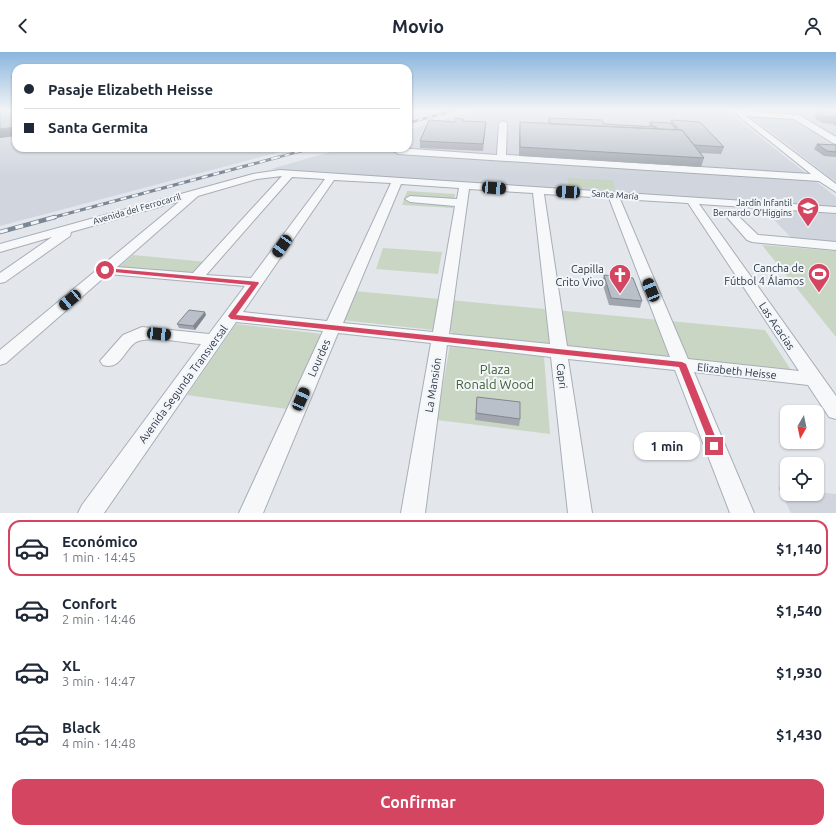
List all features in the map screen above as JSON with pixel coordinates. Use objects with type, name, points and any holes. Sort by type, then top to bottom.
[{"type":"street","points":[[501,158],[503,132]]},
{"type":"street","points":[[761,132],[836,189]]},
{"type":"street","points":[[819,132],[836,142]]},
{"type":"street","points":[[412,152],[821,178]]},
{"type":"street","name":"Santa María","points":[[274,173],[836,210]]},
{"type":"street","name":"Avenida del Ferrocarril","points":[[0,248],[197,192],[256,176],[274,173]]},
{"type":"street","points":[[196,278],[290,173]]},
{"type":"street","name":"Avenida Segunda Transversal","points":[[90,513],[332,176]]},
{"type":"street","name":"Lourdes","points":[[251,513],[397,181]]},
{"type":"street","name":"La Mansión","points":[[412,513],[464,186]]},
{"type":"street","name":"Capri","points":[[538,190],[580,513]]},
{"type":"street","points":[[0,359],[197,192]]},
{"type":"street","points":[[613,195],[742,513]]},
{"type":"street","points":[[410,199],[462,202]]},
{"type":"street","name":"Las Acacias","points":[[691,200],[836,411]]},
{"type":"street","points":[[730,214],[751,237],[756,239],[836,246]]},
{"type":"street","points":[[0,279],[76,226]]},
{"type":"street","points":[[105,270],[255,283]]},
{"type":"street","name":"Elizabeth Heisse","points":[[231,316],[814,379]]},
{"type":"street","points":[[109,361],[129,339],[142,333],[215,340]]},
{"type":"shaded area","points":[[0,132],[12,132],[12,152],[280,152],[0,226]]},
{"type":"shaded area","points":[[412,132],[753,132],[836,197],[836,207],[271,169],[330,152],[412,152]]},
{"type":"shaded area","points":[[770,132],[836,132],[836,182]]},
{"type":"shaded area","name":"Jardín Infantil Bernardo O'Higgins","points":[[764,209],[836,214],[836,244],[794,241]]},
{"type":"shaded area","points":[[824,493],[836,494],[836,513],[791,513],[785,501],[824,501]]},
{"type":"green space","points":[[567,178],[612,180],[616,190],[569,187]]},
{"type":"green space","points":[[407,191],[455,194],[453,208],[402,205]]},
{"type":"green space","name":"Cancha de Fútbol 4 Álamos","points":[[762,245],[836,251],[836,337]]},
{"type":"green space","points":[[383,248],[442,252],[438,274],[376,269]]},
{"type":"green space","points":[[133,255],[207,262],[197,274],[119,267]]},
{"type":"green space","name":"Plaza Ronald Wood","points":[[355,291],[765,330],[791,370],[543,344],[550,434],[437,420],[452,332],[342,320]]},
{"type":"green space","points":[[236,324],[322,334],[287,409],[187,395]]},
{"type":"building","points":[[424,132],[485,132],[483,144],[420,141]]},
{"type":"building","points":[[520,132],[683,132],[704,158],[520,147]]},
{"type":"building","points":[[683,132],[709,132],[724,147],[694,145]]},
{"type":"building","points":[[817,144],[836,145],[836,152],[827,151]]},
{"type":"building","points":[[604,275],[633,278],[642,301],[611,298]]},
{"type":"building","points":[[189,310],[205,312],[193,326],[177,324]]},
{"type":"building","points":[[477,397],[520,402],[520,419],[476,413]]},
{"type":"railway","points":[[275,158],[298,152]]},
{"type":"railway","points":[[51,218],[279,157]]},
{"type":"railway","points":[[0,232],[55,217]]},
{"type":"place","name":"Jardín Infantil Bernardo O'Higgins","points":[[808,228]]},
{"type":"place","name":"Capilla Crito Vivo","points":[[620,294]]},
{"type":"place","name":"Cancha de Fútbol 4 Álamos","points":[[819,294]]},
{"type":"route","points":[[105,270],[255,283],[231,316],[682,364],[714,446]]}]
